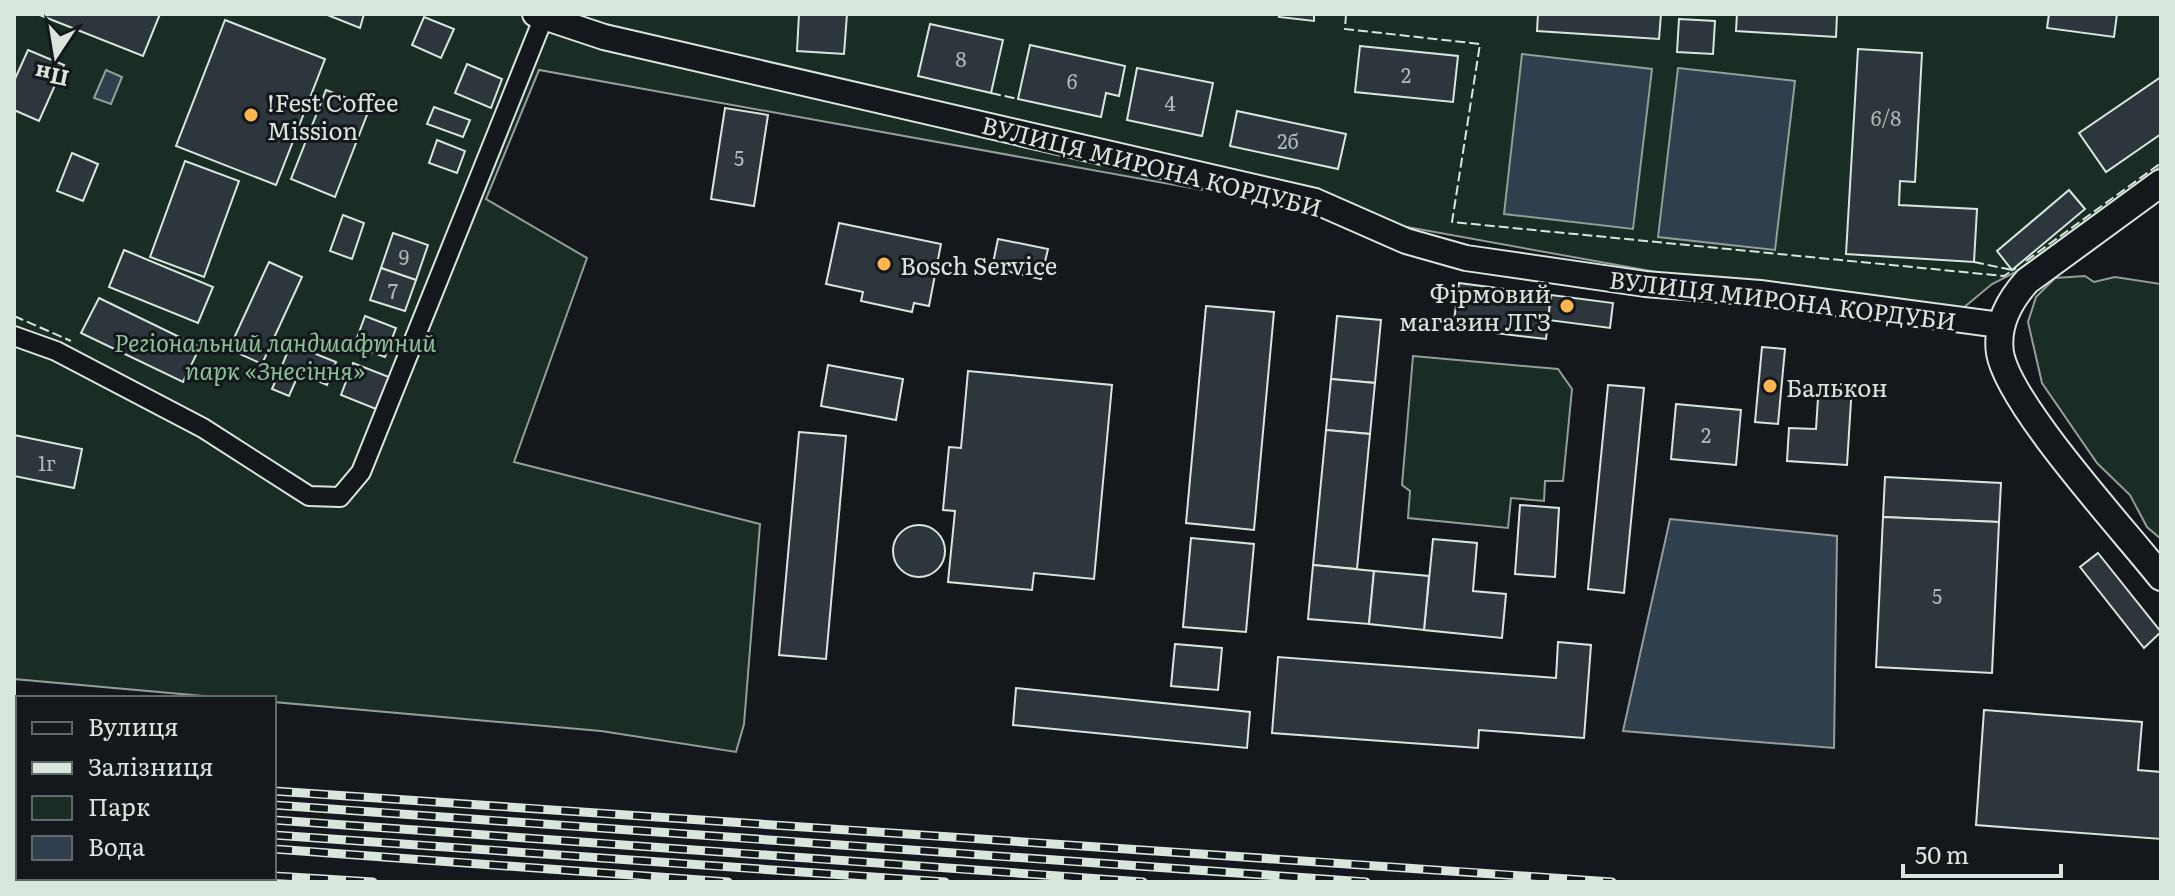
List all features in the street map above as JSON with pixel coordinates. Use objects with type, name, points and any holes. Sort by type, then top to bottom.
[{"type":"main road","points":[[2161,183],[2027,281],[2013,297],[2000,325],[2000,354],[2024,406],[2161,577]]},
{"type":"street","name":"ВУЛИЦЯ МИРОНА КОРДУБИ","points":[[539,16],[604,37],[1315,201],[1406,241],[1466,258],[1645,284],[1760,293],[2000,325]]},
{"type":"street","points":[[14,336],[56,351],[203,428],[309,496],[340,497],[361,472],[539,16]]},
{"type":"green space","name":"Регіональний ландшафтний парк «Знесіння»","points":[[14,14],[2161,14],[2161,166],[2014,273],[1992,284],[1962,309],[1689,278],[539,70],[486,199],[587,258],[514,462],[760,524],[744,724],[736,752],[601,731],[276,702],[276,696],[204,696],[14,679]]},
{"type":"green space","points":[[2085,276],[2094,282],[2115,277],[2161,284],[2161,539],[2147,527],[2130,495],[2097,463],[2042,383],[2028,322],[2036,297],[2055,278]]},
{"type":"green space","points":[[1413,356],[1558,369],[1572,389],[1563,481],[1545,481],[1544,501],[1511,498],[1508,528],[1408,518],[1410,491],[1402,485]]},
{"type":"water","points":[[1522,54],[1652,69],[1633,229],[1504,214]]},
{"type":"water","points":[[1678,68],[1795,81],[1775,250],[1658,237]]},
{"type":"water","points":[[106,70],[122,77],[111,104],[94,98]]},
{"type":"water","points":[[1670,519],[1837,536],[1834,748],[1623,731]]},
{"type":"building","points":[[37,14],[160,14],[143,56]]},
{"type":"building","points":[[325,14],[364,14],[360,28]]},
{"type":"building","points":[[799,14],[847,14],[844,54],[797,51]]},
{"type":"building","points":[[1280,14],[1314,14],[1314,21],[1279,17]]},
{"type":"building","points":[[1538,14],[1661,14],[1659,39],[1537,31]]},
{"type":"building","points":[[1737,14],[1837,14],[1836,37],[1736,31]]},
{"type":"building","points":[[2049,14],[2117,14],[2114,37],[2047,28]]},
{"type":"building","points":[[424,17],[454,29],[441,58],[412,45]]},
{"type":"building","points":[[1679,19],[1715,21],[1713,54],[1677,52]]},
{"type":"building","points":[[225,20],[325,59],[276,185],[176,146]]},
{"type":"building","points":[[930,24],[1003,40],[991,93],[918,76]]},
{"type":"building","points":[[1030,45],[1125,66],[1119,96],[1106,93],[1101,117],[1018,99]]},
{"type":"building","points":[[1360,46],[1458,56],[1453,102],[1355,92]]},
{"type":"building","points":[[1858,49],[1922,53],[1915,182],[1900,181],[1899,205],[1977,209],[1974,262],[1846,254]]},
{"type":"building","points":[[28,50],[64,65],[39,121],[14,110],[14,81]]},
{"type":"building","points":[[467,64],[502,79],[491,108],[455,93]]},
{"type":"building","points":[[1137,68],[1213,83],[1202,136],[1127,120]]},
{"type":"building","points":[[2161,77],[2161,134],[2106,172],[2079,133]]},
{"type":"building","points":[[326,90],[370,107],[335,197],[291,179]]},
{"type":"building","points":[[434,107],[470,120],[463,137],[427,124]]},
{"type":"building","points":[[725,108],[768,115],[754,206],[711,199]]},
{"type":"building","points":[[1237,111],[1346,134],[1338,169],[1230,146]]},
{"type":"building","points":[[437,140],[465,151],[457,173],[429,163]]},
{"type":"building","points":[[72,153],[98,164],[83,201],[57,191]]},
{"type":"building","points":[[185,161],[239,181],[204,277],[150,257]]},
{"type":"building","points":[[2069,190],[2085,209],[2012,270],[1997,251]]},
{"type":"building","points":[[343,215],[364,223],[352,259],[330,251]]},
{"type":"building","name":"Bosch Service","points":[[839,223],[941,244],[929,306],[914,303],[912,312],[861,301],[863,292],[826,284]]},
{"type":"building","points":[[393,233],[428,245],[416,280],[381,268]]},
{"type":"building","points":[[998,239],[1048,249],[1041,279],[992,268]]},
{"type":"building","points":[[124,250],[213,287],[198,323],[109,287]]},
{"type":"building","points":[[269,262],[302,277],[262,364],[229,349]]},
{"type":"building","points":[[381,268],[416,280],[405,311],[370,300]]},
{"type":"building","points":[[1459,283],[1551,295],[1546,339],[1453,328]]},
{"type":"building","points":[[1551,295],[1613,303],[1610,328],[1548,320]]},
{"type":"building","points":[[99,298],[200,347],[183,382],[81,333]]},
{"type":"building","points":[[1206,306],[1274,312],[1254,530],[1186,523]]},
{"type":"building","points":[[365,316],[396,328],[385,357],[354,346]]},
{"type":"building","points":[[1337,316],[1381,320],[1375,383],[1331,379]]},
{"type":"building","points":[[291,344],[336,362],[327,385],[299,373],[289,396],[272,389]]},
{"type":"building","name":"Балькон","points":[[1762,347],[1785,349],[1778,424],[1755,422]]},
{"type":"building","points":[[353,363],[389,377],[376,409],[341,395]]},
{"type":"building","points":[[828,365],[903,379],[896,420],[821,406]]},
{"type":"building","points":[[968,371],[1112,385],[1094,579],[1034,573],[1032,590],[948,582],[955,511],[943,510],[949,447],[961,448]]},
{"type":"building","points":[[1331,379],[1375,383],[1370,434],[1326,430]]},
{"type":"building","points":[[1819,383],[1852,385],[1847,465],[1787,461],[1789,428],[1816,429]]},
{"type":"building","points":[[1608,385],[1644,388],[1624,593],[1588,589]]},
{"type":"building","points":[[1676,404],[1741,410],[1736,465],[1671,459]]},
{"type":"building","points":[[1326,430],[1370,434],[1357,569],[1313,565]]},
{"type":"building","points":[[799,432],[846,436],[826,659],[779,655]]},
{"type":"building","points":[[14,435],[82,449],[74,488],[14,476]]},
{"type":"building","points":[[1885,477],[2001,483],[1999,522],[1883,517]]},
{"type":"building","points":[[1520,505],[1559,508],[1555,577],[1515,574]]},
{"type":"building","points":[[1883,517],[1999,522],[1992,673],[1876,667]]},
{"type":"building","points":[[919,525],[937,533],[945,551],[937,569],[919,577],[901,569],[893,551],[901,533]]},
{"type":"building","points":[[1191,538],[1254,544],[1246,632],[1183,627]]},
{"type":"building","points":[[1433,539],[1477,543],[1473,591],[1506,594],[1502,638],[1424,630]]},
{"type":"building","points":[[2098,553],[2161,632],[2144,648],[2080,567]]},
{"type":"building","points":[[1313,565],[1374,571],[1369,624],[1308,619]]},
{"type":"building","points":[[1374,571],[1429,576],[1424,630],[1369,624]]},
{"type":"building","points":[[1558,642],[1591,645],[1584,738],[1479,730],[1478,748],[1272,733],[1278,657],[1556,678]]},
{"type":"building","points":[[1175,644],[1222,648],[1218,690],[1171,686]]},
{"type":"building","points":[[1016,688],[1250,712],[1247,748],[1013,725]]},
{"type":"building","points":[[1984,710],[2142,722],[2138,770],[2161,772],[2161,839],[1976,825]]},
{"type":"railway","points":[[276,791],[1612,882]]},
{"type":"railway","points":[[276,805],[1366,882]]},
{"type":"railway","points":[[276,820],[1143,882]]},
{"type":"railway","points":[[276,835],[945,882]]},
{"type":"railway","points":[[276,849],[728,882]]},
{"type":"railway","points":[[276,876],[373,882]]},
{"type":"railway","points":[[84,880],[111,882]]},
{"type":"fence","points":[[1346,14],[1345,29],[1480,44],[1452,222],[2004,276],[2016,268]]},
{"type":"fence","points":[[991,93],[1018,99]]},
{"type":"fence","points":[[2026,261],[2161,163]]},
{"type":"fence","points":[[1974,262],[2012,270]]},
{"type":"fence","points":[[14,316],[71,341]]},
{"type":"place","name":"!Fest Coffee Mission","points":[[251,115]]},
{"type":"place","name":"Bosch Service","points":[[884,264]]},
{"type":"place","name":"Фірмовий магазин ЛГЗ","points":[[1567,306]]},
{"type":"place","name":"Балькон","points":[[1770,386]]}]
